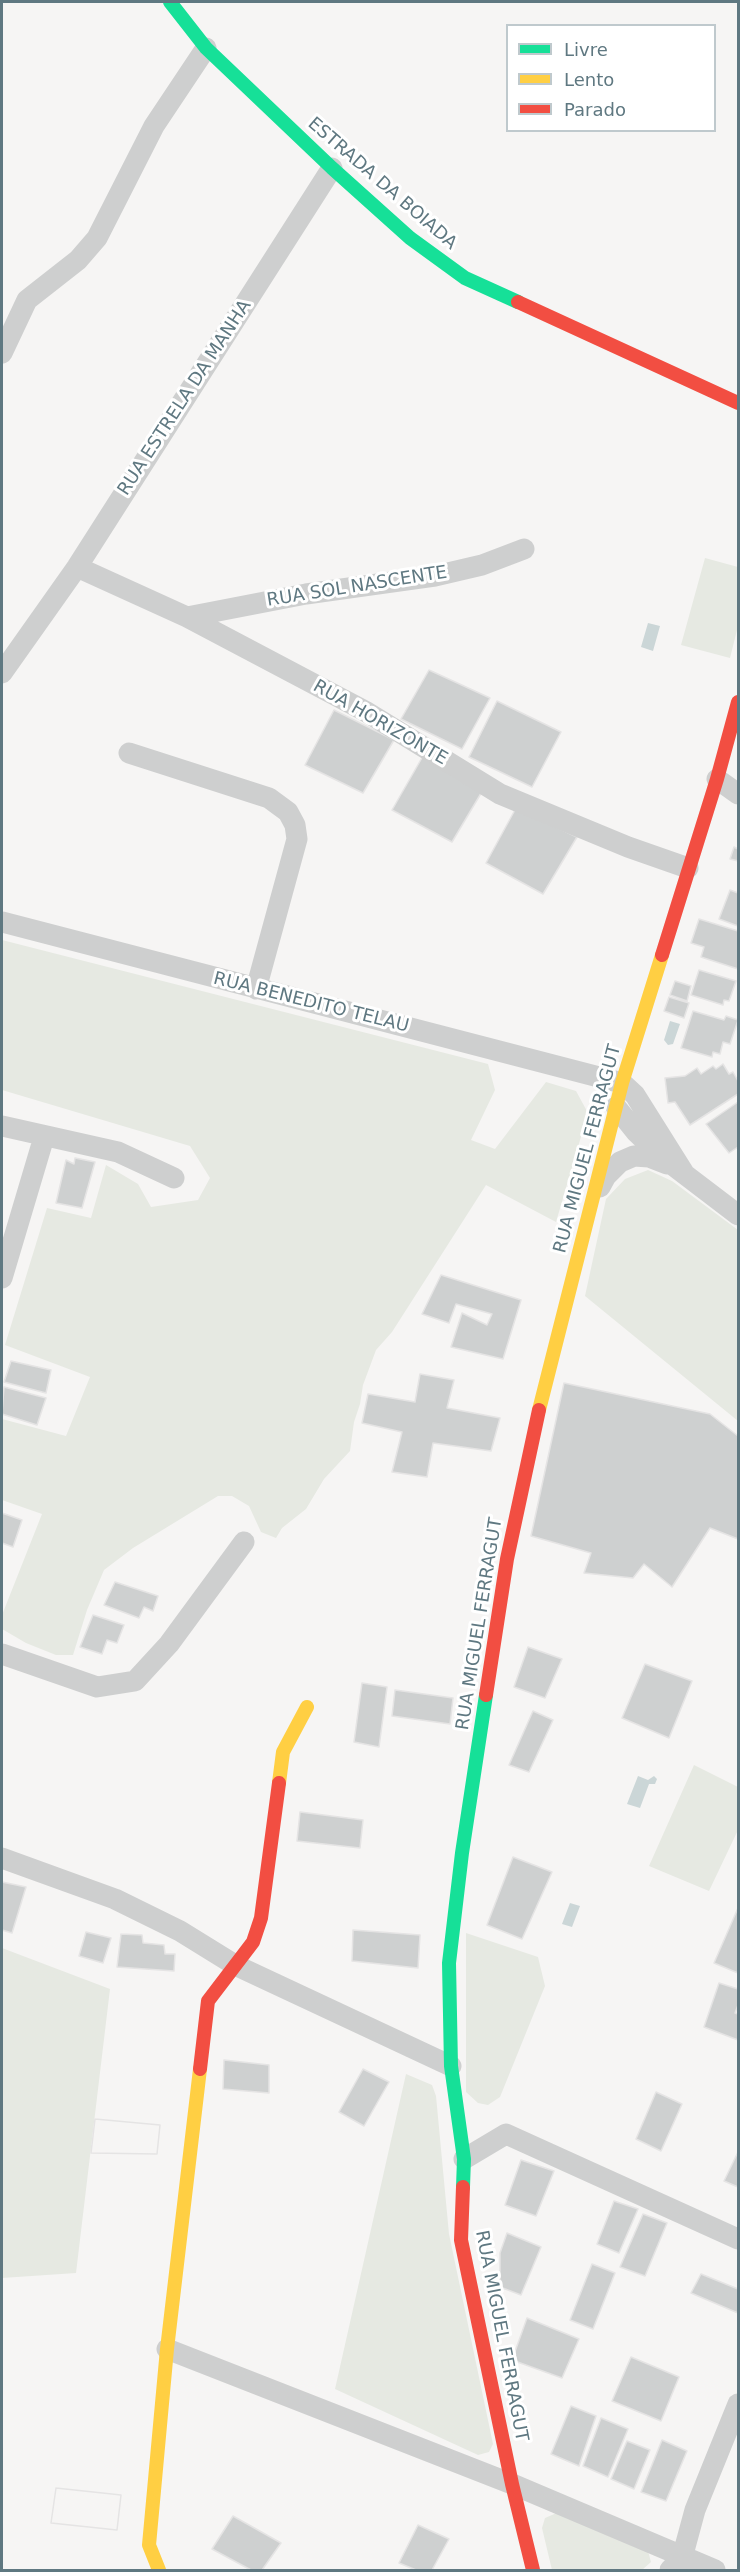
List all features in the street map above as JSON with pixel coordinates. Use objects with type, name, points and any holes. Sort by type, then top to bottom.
[{"type":"street","name":"ESTRADA DA BOIADA","points":[[170,2],[206,48],[332,168],[410,238],[465,278],[738,403]]},
{"type":"street","points":[[2,353],[27,300],[78,260],[97,238],[154,126],[206,48]]},
{"type":"street","name":"RUA ESTRELA DA MANHA","points":[[2,673],[77,567],[332,168]]},
{"type":"street","name":"RUA SOL NASCENTE","points":[[187,617],[306,594],[435,576],[482,565],[524,549]]},
{"type":"street","name":"RUA HORIZONTE","points":[[77,567],[187,617],[365,711],[500,794],[628,847],[688,868]]},
{"type":"street","name":"RUA MIGUEL FERRAGUT","points":[[533,2571],[512,2484],[461,2240],[464,2159],[451,2066],[449,1963],[464,1841],[507,1559],[538,1415],[622,1083],[717,779],[733,744],[738,702]]},
{"type":"street","points":[[129,753],[269,798],[280,804],[291,818],[297,839],[256,989]]},
{"type":"street","points":[[717,779],[738,794]]},
{"type":"street","name":"RUA BENEDITO TELAU","points":[[2,922],[622,1083]]},
{"type":"street","points":[[622,1083],[635,1095],[684,1173]]},
{"type":"street","points":[[616,1107],[636,1132],[662,1158],[738,1215]]},
{"type":"street","points":[[2,1126],[118,1152],[174,1178]]},
{"type":"street","points":[[2,1278],[44,1137]]},
{"type":"street","points":[[594,1197],[606,1176],[620,1162],[634,1156],[649,1157],[684,1173]]},
{"type":"street","points":[[2,1654],[98,1687],[135,1681],[169,1644],[244,1542]]},
{"type":"street","points":[[159,2571],[148,2545],[167,2349],[208,2001],[253,1941],[261,1918],[284,1752],[307,1707]]},
{"type":"street","points":[[2,1858],[115,1899],[180,1931],[235,1965],[451,2066]]},
{"type":"street","points":[[464,2159],[506,2134],[738,2238]]},
{"type":"street","points":[[167,2349],[512,2484],[676,2564],[715,2571]]},
{"type":"street","points":[[676,2564],[738,2404]]},
{"type":"shaded area","points":[[705,558],[738,567],[738,626],[730,658],[681,645]]},
{"type":"shaded area","points":[[648,623],[660,626],[653,651],[641,647]]},
{"type":"shaded area","points":[[2,940],[488,1064],[495,1090],[471,1140],[495,1149],[546,1082],[576,1091],[588,1113],[556,1222],[486,1185],[392,1332],[376,1350],[363,1385],[350,1451],[324,1479],[306,1509],[282,1528],[276,1538],[261,1532],[249,1506],[232,1496],[218,1496],[133,1548],[104,1570],[87,1610],[73,1655],[56,1655],[26,1643],[2,1629],[2,1615],[42,1514],[2,1500],[2,1419],[66,1436],[90,1377],[5,1345],[47,1208],[91,1218],[106,1165],[138,1184],[151,1207],[198,1200],[210,1178],[190,1146],[2,1090]]},
{"type":"shaded area","points":[[670,1021],[680,1024],[673,1044],[668,1045],[664,1040]]},
{"type":"shaded area","points":[[648,1170],[672,1181],[738,1230],[738,1421],[585,1296],[606,1199],[625,1179]]},
{"type":"shaded area","points":[[694,1765],[738,1787],[738,1830],[709,1891],[649,1866]]},
{"type":"shaded area","points":[[638,1776],[648,1780],[654,1776],[657,1779],[655,1784],[649,1784],[640,1808],[627,1804]]},
{"type":"shaded area","points":[[570,1903],[580,1906],[572,1927],[562,1924]]},
{"type":"shaded area","points":[[466,1933],[538,1957],[545,1986],[500,2097],[488,2105],[478,2103],[466,2092]]},
{"type":"shaded area","points":[[2,1948],[110,1989],[76,2273],[2,2278]]},
{"type":"shaded area","points":[[406,2074],[432,2085],[436,2096],[449,2234],[493,2444],[489,2452],[478,2455],[335,2389]]},
{"type":"shaded area","points":[[559,2512],[648,2551],[651,2562],[642,2570],[552,2570],[542,2528],[545,2518]]},
{"type":"building","points":[[429,670],[490,698],[462,749],[401,719]]},
{"type":"building","points":[[497,701],[561,732],[532,787],[469,757]]},
{"type":"building","points":[[334,710],[394,740],[363,793],[305,765]]},
{"type":"building","points":[[423,756],[483,790],[452,842],[392,810]]},
{"type":"building","points":[[516,808],[577,837],[543,894],[486,863]]},
{"type":"building","points":[[734,847],[738,849],[738,861],[730,859]]},
{"type":"building","points":[[730,890],[738,893],[738,926],[719,919]]},
{"type":"building","points":[[699,919],[738,931],[738,969],[701,957],[704,947],[691,943]]},
{"type":"building","points":[[699,970],[736,981],[729,1001],[724,1000],[723,1005],[691,995]]},
{"type":"building","points":[[675,981],[691,986],[687,1001],[670,995]]},
{"type":"building","points":[[669,997],[689,1003],[684,1018],[664,1011]]},
{"type":"building","points":[[693,1011],[724,1020],[726,1016],[738,1020],[730,1044],[723,1042],[720,1054],[713,1052],[712,1057],[681,1048]]},
{"type":"building","points":[[723,1064],[729,1074],[733,1072],[738,1081],[738,1094],[690,1125],[675,1102],[668,1103],[665,1078],[685,1076],[697,1068],[701,1074],[713,1066],[716,1069]]},
{"type":"building","points":[[738,1102],[738,1147],[729,1153],[706,1124]]},
{"type":"building","points":[[75,1158],[95,1162],[82,1208],[56,1203],[66,1160],[74,1164]]},
{"type":"building","points":[[441,1275],[521,1300],[503,1359],[451,1347],[462,1313],[487,1325],[492,1314],[456,1304],[449,1323],[422,1314]]},
{"type":"building","points":[[11,1361],[51,1370],[46,1393],[4,1382]]},
{"type":"building","points":[[420,1374],[454,1380],[447,1408],[500,1418],[491,1451],[433,1443],[427,1477],[392,1472],[402,1432],[362,1423],[368,1394],[415,1402]]},
{"type":"building","points":[[564,1383],[710,1414],[738,1436],[738,1539],[710,1528],[672,1587],[644,1564],[633,1578],[584,1573],[591,1553],[531,1536]]},
{"type":"building","points":[[4,1387],[46,1398],[37,1425],[2,1414]]},
{"type":"building","points":[[2,1513],[22,1520],[13,1547],[2,1543]]},
{"type":"building","points":[[115,1582],[158,1596],[153,1611],[144,1607],[139,1618],[104,1605]]},
{"type":"building","points":[[93,1615],[124,1625],[117,1643],[107,1640],[102,1654],[80,1647]]},
{"type":"building","points":[[528,1647],[562,1659],[545,1698],[514,1687]]},
{"type":"building","points":[[645,1664],[692,1681],[669,1738],[622,1718]]},
{"type":"building","points":[[362,1683],[387,1687],[379,1747],[354,1742]]},
{"type":"building","points":[[395,1690],[453,1698],[450,1724],[392,1716]]},
{"type":"building","points":[[533,1711],[553,1720],[529,1772],[509,1765]]},
{"type":"building","points":[[300,1812],[363,1820],[360,1848],[297,1841]]},
{"type":"building","points":[[513,1857],[552,1872],[522,1939],[487,1925]]},
{"type":"building","points":[[2,1882],[26,1887],[12,1933],[2,1930]]},
{"type":"building","points":[[738,1908],[738,1973],[714,1963]]},
{"type":"building","points":[[353,1930],[420,1935],[418,1968],[352,1961]]},
{"type":"building","points":[[86,1932],[111,1938],[103,1963],[79,1956]]},
{"type":"building","points":[[121,1934],[142,1935],[143,1943],[164,1945],[165,1954],[175,1954],[174,1971],[117,1967]]},
{"type":"building","points":[[719,1983],[738,1989],[738,2005],[735,2013],[738,2014],[738,2040],[704,2027]]},
{"type":"building","points":[[224,2060],[269,2065],[269,2093],[223,2089]]},
{"type":"building","points":[[363,2069],[389,2082],[364,2126],[339,2112]]},
{"type":"building","points":[[656,2092],[682,2104],[661,2151],[636,2139]]},
{"type":"building","points":[[95,2119],[160,2125],[157,2154],[91,2153]]},
{"type":"building","points":[[95,2119],[160,2125],[157,2154],[91,2153]]},
{"type":"building","points":[[738,2152],[738,2187],[724,2181]]},
{"type":"building","points":[[521,2160],[554,2171],[536,2216],[505,2205]]},
{"type":"building","points":[[614,2201],[638,2209],[619,2253],[597,2244]]},
{"type":"building","points":[[643,2214],[667,2223],[645,2276],[620,2267]]},
{"type":"building","points":[[507,2233],[541,2247],[521,2295],[500,2287],[500,2253]]},
{"type":"building","points":[[592,2264],[615,2273],[593,2329],[570,2320]]},
{"type":"building","points":[[701,2274],[738,2289],[738,2313],[691,2293]]},
{"type":"building","points":[[527,2318],[579,2339],[562,2378],[512,2360]]},
{"type":"building","points":[[631,2357],[679,2377],[661,2421],[612,2401]]},
{"type":"building","points":[[571,2406],[596,2416],[579,2466],[551,2454]]},
{"type":"building","points":[[601,2418],[628,2429],[608,2477],[583,2466]]},
{"type":"building","points":[[662,2440],[687,2451],[666,2501],[641,2492]]},
{"type":"building","points":[[627,2441],[650,2450],[634,2489],[611,2479]]},
{"type":"building","points":[[56,2488],[121,2495],[117,2530],[51,2523]]},
{"type":"building","points":[[56,2488],[121,2495],[117,2530],[51,2523]]},
{"type":"building","points":[[233,2516],[281,2543],[262,2570],[251,2570],[212,2549]]},
{"type":"building","points":[[418,2525],[449,2539],[432,2570],[416,2570],[399,2563]]},
{"type":"traffic: fast","points":[[170,2],[206,48],[332,168],[410,238],[465,278],[518,302]]},
{"type":"traffic: fast","points":[[463,2187],[464,2159],[451,2066],[449,1963],[462,1853],[486,1695]]},
{"type":"traffic: slow","points":[[539,1410],[622,1083],[662,955]]},
{"type":"traffic: slow","points":[[279,1783],[283,1752],[307,1707]]},
{"type":"traffic: slow","points":[[159,2570],[149,2545],[167,2349],[200,2069]]},
{"type":"traffic: jam","points":[[518,302],[738,403]]},
{"type":"traffic: jam","points":[[662,955],[717,779],[738,702]]},
{"type":"traffic: jam","points":[[486,1695],[507,1559],[539,1410]]},
{"type":"traffic: jam","points":[[200,2069],[208,2001],[253,1942],[261,1918],[279,1783]]},
{"type":"traffic: jam","points":[[463,2187],[461,2240],[512,2484],[533,2570]]}]
